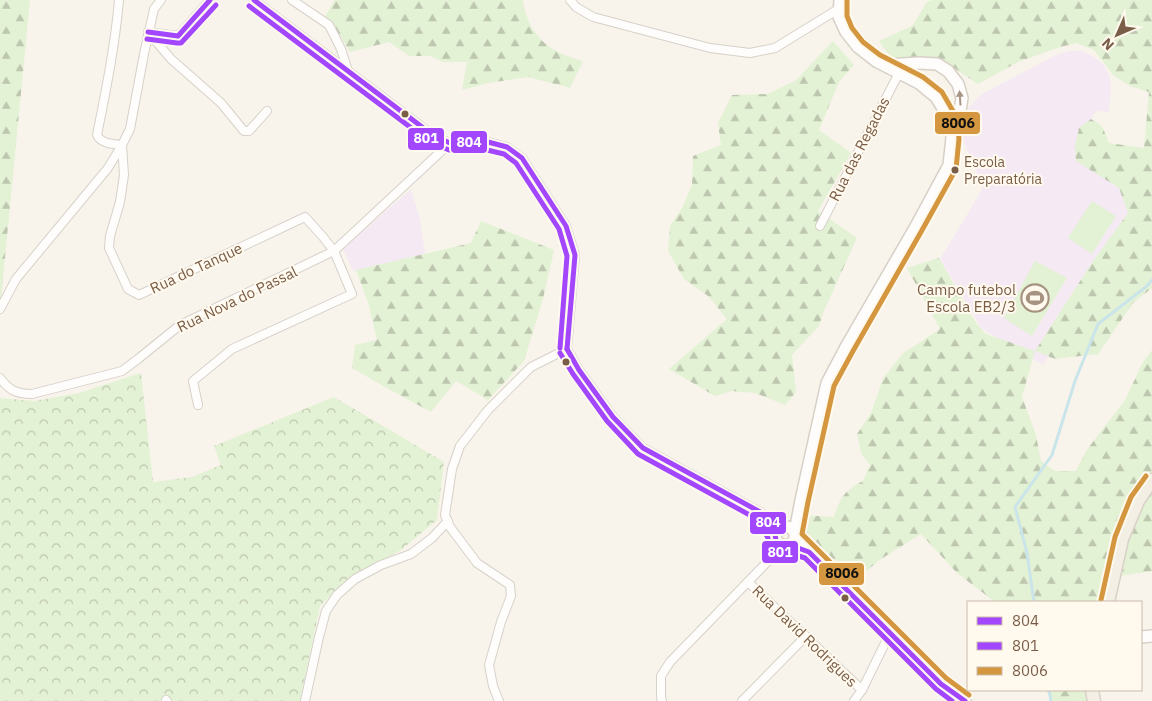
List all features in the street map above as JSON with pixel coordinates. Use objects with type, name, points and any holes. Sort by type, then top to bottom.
[{"type":"main road","points":[[1108,601],[1122,539],[1138,501],[1152,480]]},
{"type":"street","points":[[120,0],[110,71],[97,135],[103,141],[122,146]]},
{"type":"street","points":[[0,309],[16,279],[108,168],[122,146],[130,128],[155,0]]},
{"type":"street","points":[[154,9],[161,0]]},
{"type":"street","points":[[148,32],[178,36],[210,0]]},
{"type":"street","points":[[254,0],[434,136],[450,143],[488,142],[507,147],[522,158],[566,226],[575,255],[567,349],[579,370],[613,418],[643,448],[762,513],[785,536],[809,552],[941,684],[965,701]]},
{"type":"street","points":[[292,0],[329,25],[341,49],[348,71]]},
{"type":"street","points":[[570,0],[576,7],[593,17],[710,48],[750,53],[776,48],[840,4]]},
{"type":"street","points":[[840,4],[839,17],[846,32],[858,48],[876,61],[920,83],[936,97],[950,120],[952,138],[949,165]]},
{"type":"street","points":[[148,32],[171,59],[221,103],[244,131],[249,131],[267,111]]},
{"type":"street","points":[[662,701],[661,676],[670,662],[774,555],[785,536],[801,500],[827,383],[949,165],[955,146],[962,98],[958,84],[948,71],[937,64],[919,62],[885,65]]},
{"type":"street","points":[[920,83],[919,72],[922,68],[937,64]]},
{"type":"street","name":"Rua das Regadas","points":[[820,226],[899,72]]},
{"type":"street","name":"Rua Nova do Passal","points":[[0,378],[9,388],[15,391],[22,394],[32,394],[122,371],[180,325],[334,251],[450,143]]},
{"type":"street","name":"Rua do Tanque","points":[[122,146],[124,175],[120,202],[110,236],[109,248],[128,289],[139,295],[304,217],[334,251]]},
{"type":"street","points":[[198,405],[193,381],[232,349],[352,294],[334,251]]},
{"type":"street","points":[[499,701],[493,686],[489,665],[501,622],[511,596],[510,584],[478,563],[450,527],[445,515],[452,469],[460,446],[488,410],[531,367],[567,349]]},
{"type":"street","points":[[305,701],[326,611],[337,596],[355,579],[381,565],[412,554],[432,538],[448,521]]},
{"type":"street","name":"Rua David Rodrigues","points":[[748,582],[862,690]]},
{"type":"street","points":[[854,701],[862,690],[890,633]]},
{"type":"street","points":[[742,701],[806,636]]},
{"type":"shaded area","points":[[1069,51],[1081,51],[1093,56],[1103,64],[1109,75],[1111,87],[1109,112],[1096,111],[1087,125],[1144,197],[1043,365],[981,328],[940,259],[983,188],[962,138],[968,108],[982,94],[1056,55]]},
{"type":"shaded area","points":[[411,189],[420,219],[425,254],[353,271],[343,249]]},
{"type":"green space","points":[[0,0],[30,0],[0,309]]},
{"type":"green space","points":[[335,0],[523,0],[525,12],[541,40],[559,53],[583,61],[570,88],[528,77],[488,83],[462,90],[467,62],[443,62],[430,56],[409,56],[389,42],[350,52],[340,35],[324,18]]},
{"type":"green space","points":[[932,0],[1152,0],[1152,288],[1133,303],[1098,354],[1055,359],[1035,351],[1093,261],[1128,213],[1119,188],[1076,161],[1075,147],[1079,128],[1091,119],[1102,126],[1109,143],[1144,148],[1149,92],[1130,86],[1114,76],[1094,50],[1076,43],[1018,62],[978,84],[954,68],[936,62],[899,64],[879,41],[912,26],[927,2]]},
{"type":"green space","points":[[833,41],[854,65],[839,82],[819,130],[851,153],[818,211],[857,238],[819,326],[792,355],[796,392],[785,405],[755,393],[732,391],[715,396],[669,369],[727,319],[708,296],[684,279],[668,251],[670,226],[682,208],[692,185],[693,156],[721,145],[718,123],[732,95],[767,94],[795,81]]},
{"type":"green space","points":[[1092,201],[1116,216],[1092,254],[1068,238]]},
{"type":"green space","points":[[481,221],[554,250],[543,299],[524,361],[488,400],[456,381],[431,412],[352,368],[355,345],[377,340],[368,302],[356,270],[471,243]]},
{"type":"green space","points":[[939,258],[976,323],[986,334],[1035,351],[1022,397],[1036,435],[1041,461],[1055,471],[1076,471],[1086,451],[1125,400],[1143,362],[1152,350],[1152,571],[1106,578],[1100,601],[994,601],[957,573],[921,534],[881,559],[850,584],[802,538],[800,530],[803,515],[834,517],[844,495],[863,481],[870,465],[861,453],[857,434],[871,413],[883,379],[902,354],[940,329],[907,268]]},
{"type":"green space","name":"Campo futebol Escola EB2/3","points":[[1035,261],[1067,278],[1032,336],[1004,318]]},
{"type":"green space","points":[[141,373],[153,482],[192,477],[221,465],[214,446],[334,397],[444,462],[437,520],[401,550],[345,581],[320,606],[300,701],[0,701],[0,398],[34,401],[79,393]]},
{"type":"green space","points":[[1046,691],[1088,691],[1089,701],[1051,701]]},
{"type":"waterway","points":[[1034,601],[1027,553],[1015,507],[1052,455],[1075,381],[1098,324],[1152,280]]},
{"type":"waterway","points":[[1049,691],[1051,701]]},
{"type":"transit line","name":"804","points":[[148,32],[178,36],[210,0]]},
{"type":"transit line","name":"804","points":[[254,0],[434,136],[450,143],[488,142],[507,147],[522,158],[566,226],[575,255],[567,349]]},
{"type":"transit line","name":"8006","points":[[847,0],[847,16],[852,28],[863,42],[880,55],[923,77],[942,92],[957,118],[959,139],[956,169],[834,386],[802,534],[946,678],[969,695]]},
{"type":"transit line","name":"801","points":[[147,39],[181,43],[216,5]]},
{"type":"transit line","name":"801","points":[[249,6],[430,142],[449,150],[487,150],[504,154],[516,163],[559,229],[567,256],[560,348]]},
{"type":"transit line","name":"804","points":[[567,349],[579,370],[613,417],[643,448],[762,513],[780,544],[790,545],[809,552],[941,684],[965,701]]},
{"type":"transit line","name":"801","points":[[560,353],[607,421],[638,454],[757,519],[768,538],[769,544],[775,550],[805,558],[936,689],[952,701]]},
{"type":"transit line","name":"8006","points":[[1101,600],[1115,537],[1131,497],[1146,476]]},
{"type":"place","name":"Escola Preparatória","points":[[955,170]]},
{"type":"place","name":"Campo futebol Escola EB2/3","points":[[1035,298]]}]
